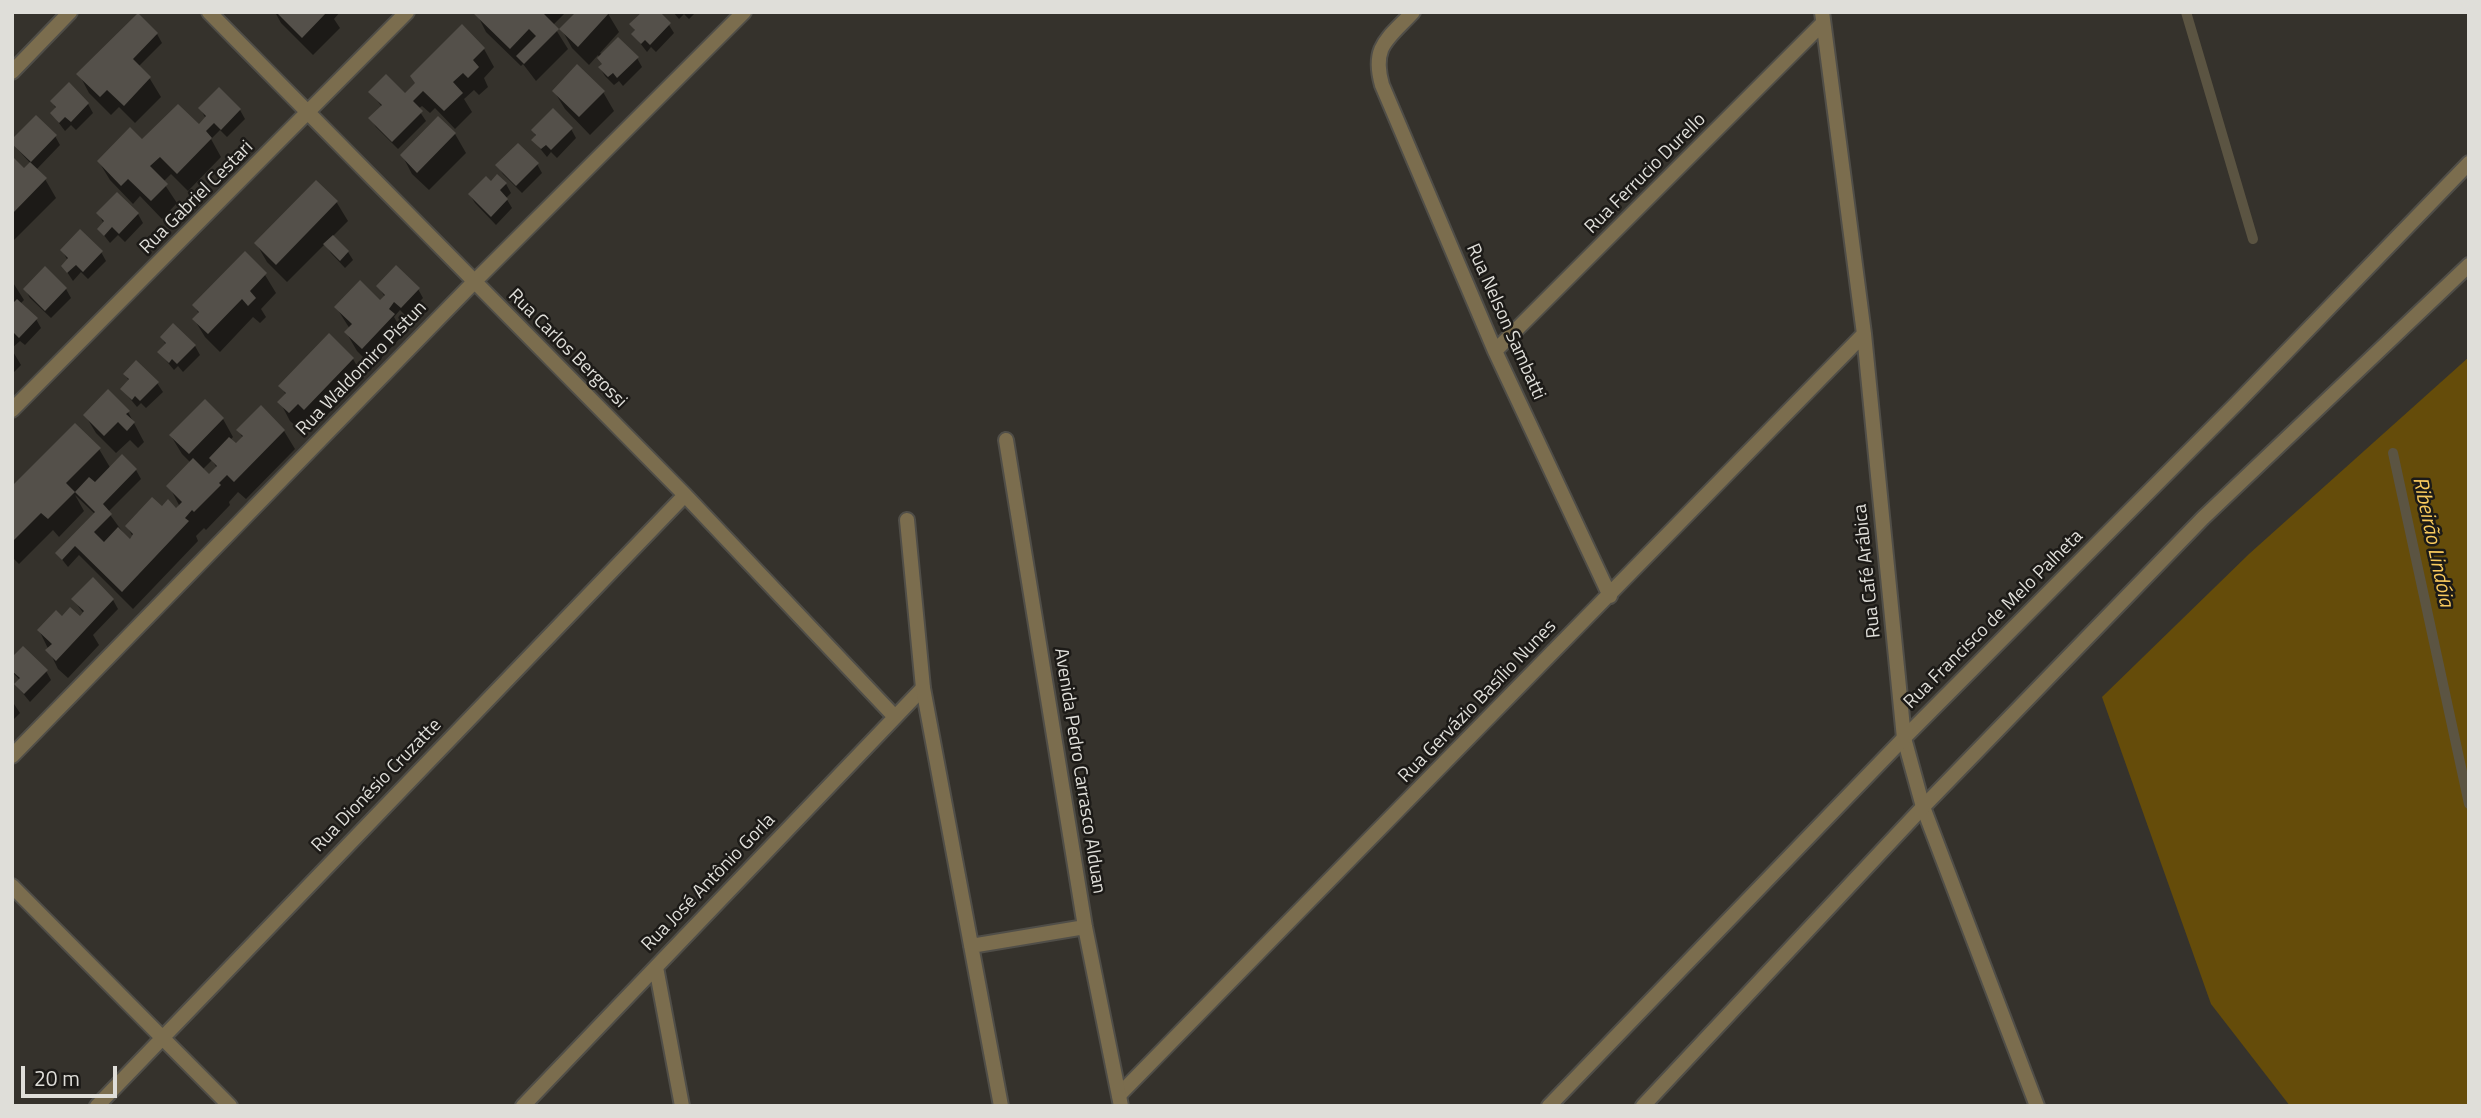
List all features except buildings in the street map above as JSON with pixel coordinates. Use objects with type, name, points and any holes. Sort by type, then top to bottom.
[{"type":"street","points":[[12,72],[70,12]]},
{"type":"street","name":"Rua Carlos Bergossi","points":[[209,12],[685,495],[895,716]]},
{"type":"street","name":"Rua Gabriel Cestari","points":[[12,410],[407,12]]},
{"type":"street","name":"Rua Waldomiro Pistun","points":[[12,756],[474,282],[744,12]]},
{"type":"street","name":"Rua Nelson Sambatti","points":[[1413,12],[1382,46],[1377,58],[1382,85],[1495,351],[1609,596]]},
{"type":"street","name":"Rua Café Arábica","points":[[1823,18],[1864,334],[1904,738],[1923,807],[2037,1106]]},
{"type":"street","name":"Rua Ferrucio Durello","points":[[1495,351],[1823,18]]},
{"type":"street","name":"Rua Francisco de Melo Palheta","points":[[1549,1106],[1904,738],[2237,403],[2469,163]]},
{"type":"street","points":[[1643,1106],[1923,807],[2203,518],[2469,265]]},
{"type":"street","name":"Rua Gervázio Basílio Nunes","points":[[1120,1101],[1864,334]]},
{"type":"street","name":"Avenida Pedro Carrasco Alduan","points":[[1006,440],[1085,927],[1120,1101]]},
{"type":"street","name":"Rua Dionésio Cruzatte","points":[[97,1106],[685,495]]},
{"type":"street","points":[[907,520],[923,688],[1001,1106]]},
{"type":"street","name":"Rua José Antônio Gorla","points":[[523,1106],[923,688]]},
{"type":"street","points":[[12,886],[230,1106]]},
{"type":"street","points":[[971,946],[1085,927]]},
{"type":"street","points":[[656,967],[682,1106]]},
{"type":"shaded area","points":[[2469,357],[2469,1106],[2290,1106],[2211,1004],[2102,697],[2249,554]]},
{"type":"waterway","name":"Ribeirão Lindóia","points":[[2186,12],[2253,239]]},
{"type":"waterway","name":"Ribeirão Lindóia","points":[[2393,453],[2469,804]]}]
